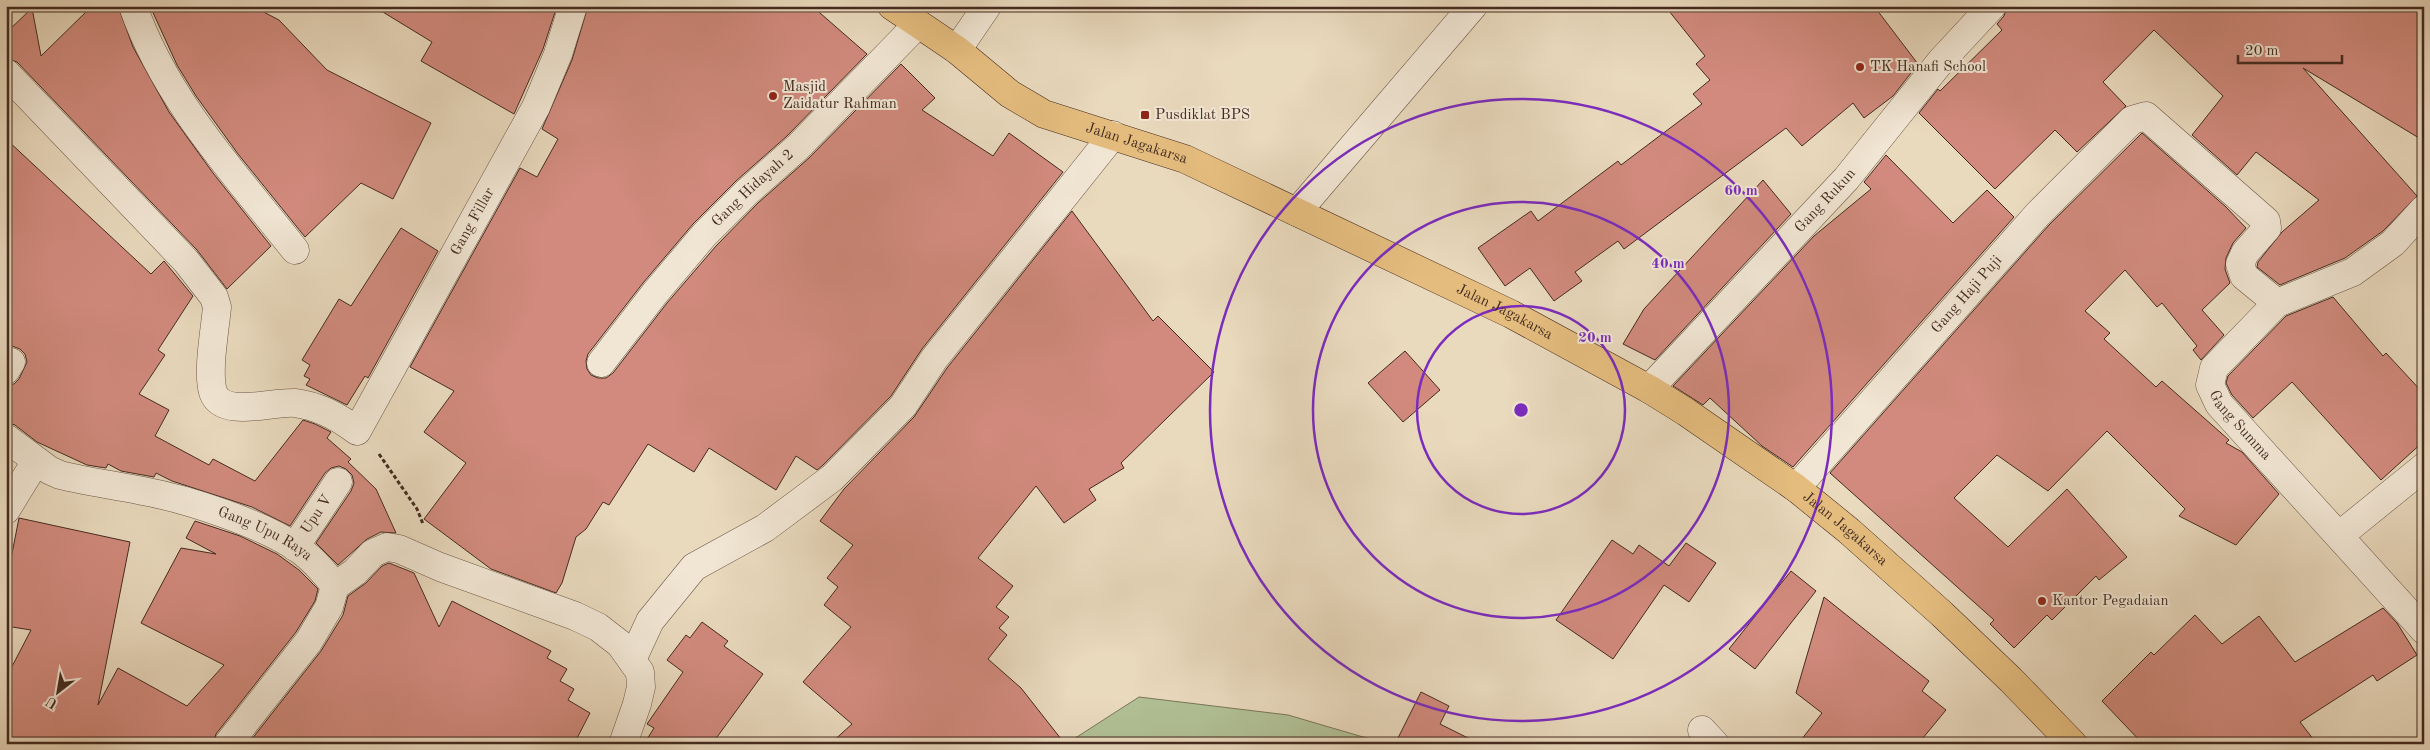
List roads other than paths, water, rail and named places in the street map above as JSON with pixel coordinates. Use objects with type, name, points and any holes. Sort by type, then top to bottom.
[{"type":"main road","name":"Jalan Jagakarsa","points":[[892,6],[917,25],[957,50],[1010,94],[1044,114],[1185,160],[1511,314],[1649,389],[1796,488],[1849,531],[1942,614],[2011,680],[2073,744]]},
{"type":"street","points":[[133,6],[156,62],[178,96],[210,142],[296,250]]},
{"type":"street","name":"Gang Fillar","points":[[6,73],[186,261],[214,297],[217,307],[212,378],[214,393],[219,400],[230,406],[294,403],[322,410],[342,420],[357,431],[536,107],[558,54],[573,6]]},
{"type":"street","points":[[957,50],[987,6]]},
{"type":"street","points":[[1297,212],[1473,6]]},
{"type":"street","name":"Gang Rukun","points":[[1649,389],[1846,179],[1941,61],[1992,6]]},
{"type":"street","name":"Gang Hidayah 2","points":[[601,363],[655,293],[709,230],[747,192],[804,141],[917,25]]},
{"type":"street","name":"Gang Haji Puji","points":[[1796,488],[2038,214],[2132,120],[2146,116],[2266,221],[2267,228],[2245,253],[2240,264],[2244,276],[2277,303]]},
{"type":"street","points":[[632,660],[650,621],[694,567],[765,528],[832,478],[903,406],[934,359],[1113,135]]},
{"type":"street","points":[[2277,303],[2353,272],[2394,243],[2424,209]]},
{"type":"street","name":"Gang Summa","points":[[2277,303],[2214,368],[2210,385],[2219,404],[2340,535],[2424,630]]},
{"type":"street","name":"Gang Upu Raya","points":[[6,438],[36,461],[60,475],[144,491],[229,516],[295,546],[316,563],[335,586]]},
{"type":"street","points":[[6,510],[36,461]]},
{"type":"street","points":[[2340,535],[2424,467]]},
{"type":"street","name":"Upu V","points":[[295,546],[338,482]]},
{"type":"street","points":[[228,744],[308,640],[329,607],[335,586],[355,572],[373,553],[387,547],[583,620],[598,627],[620,644],[640,672],[641,687],[623,744]]},
{"type":"place","name":"TK Hanafi School","points":[[1860,67]]},
{"type":"place","name":"Masjid Zaidatur Rahman","points":[[773,96]]},
{"type":"place","name":"Pusdiklat BPS","points":[[1145,115]]},
{"type":"place","name":"Kantor Pegadaian","points":[[2042,601]]}]
